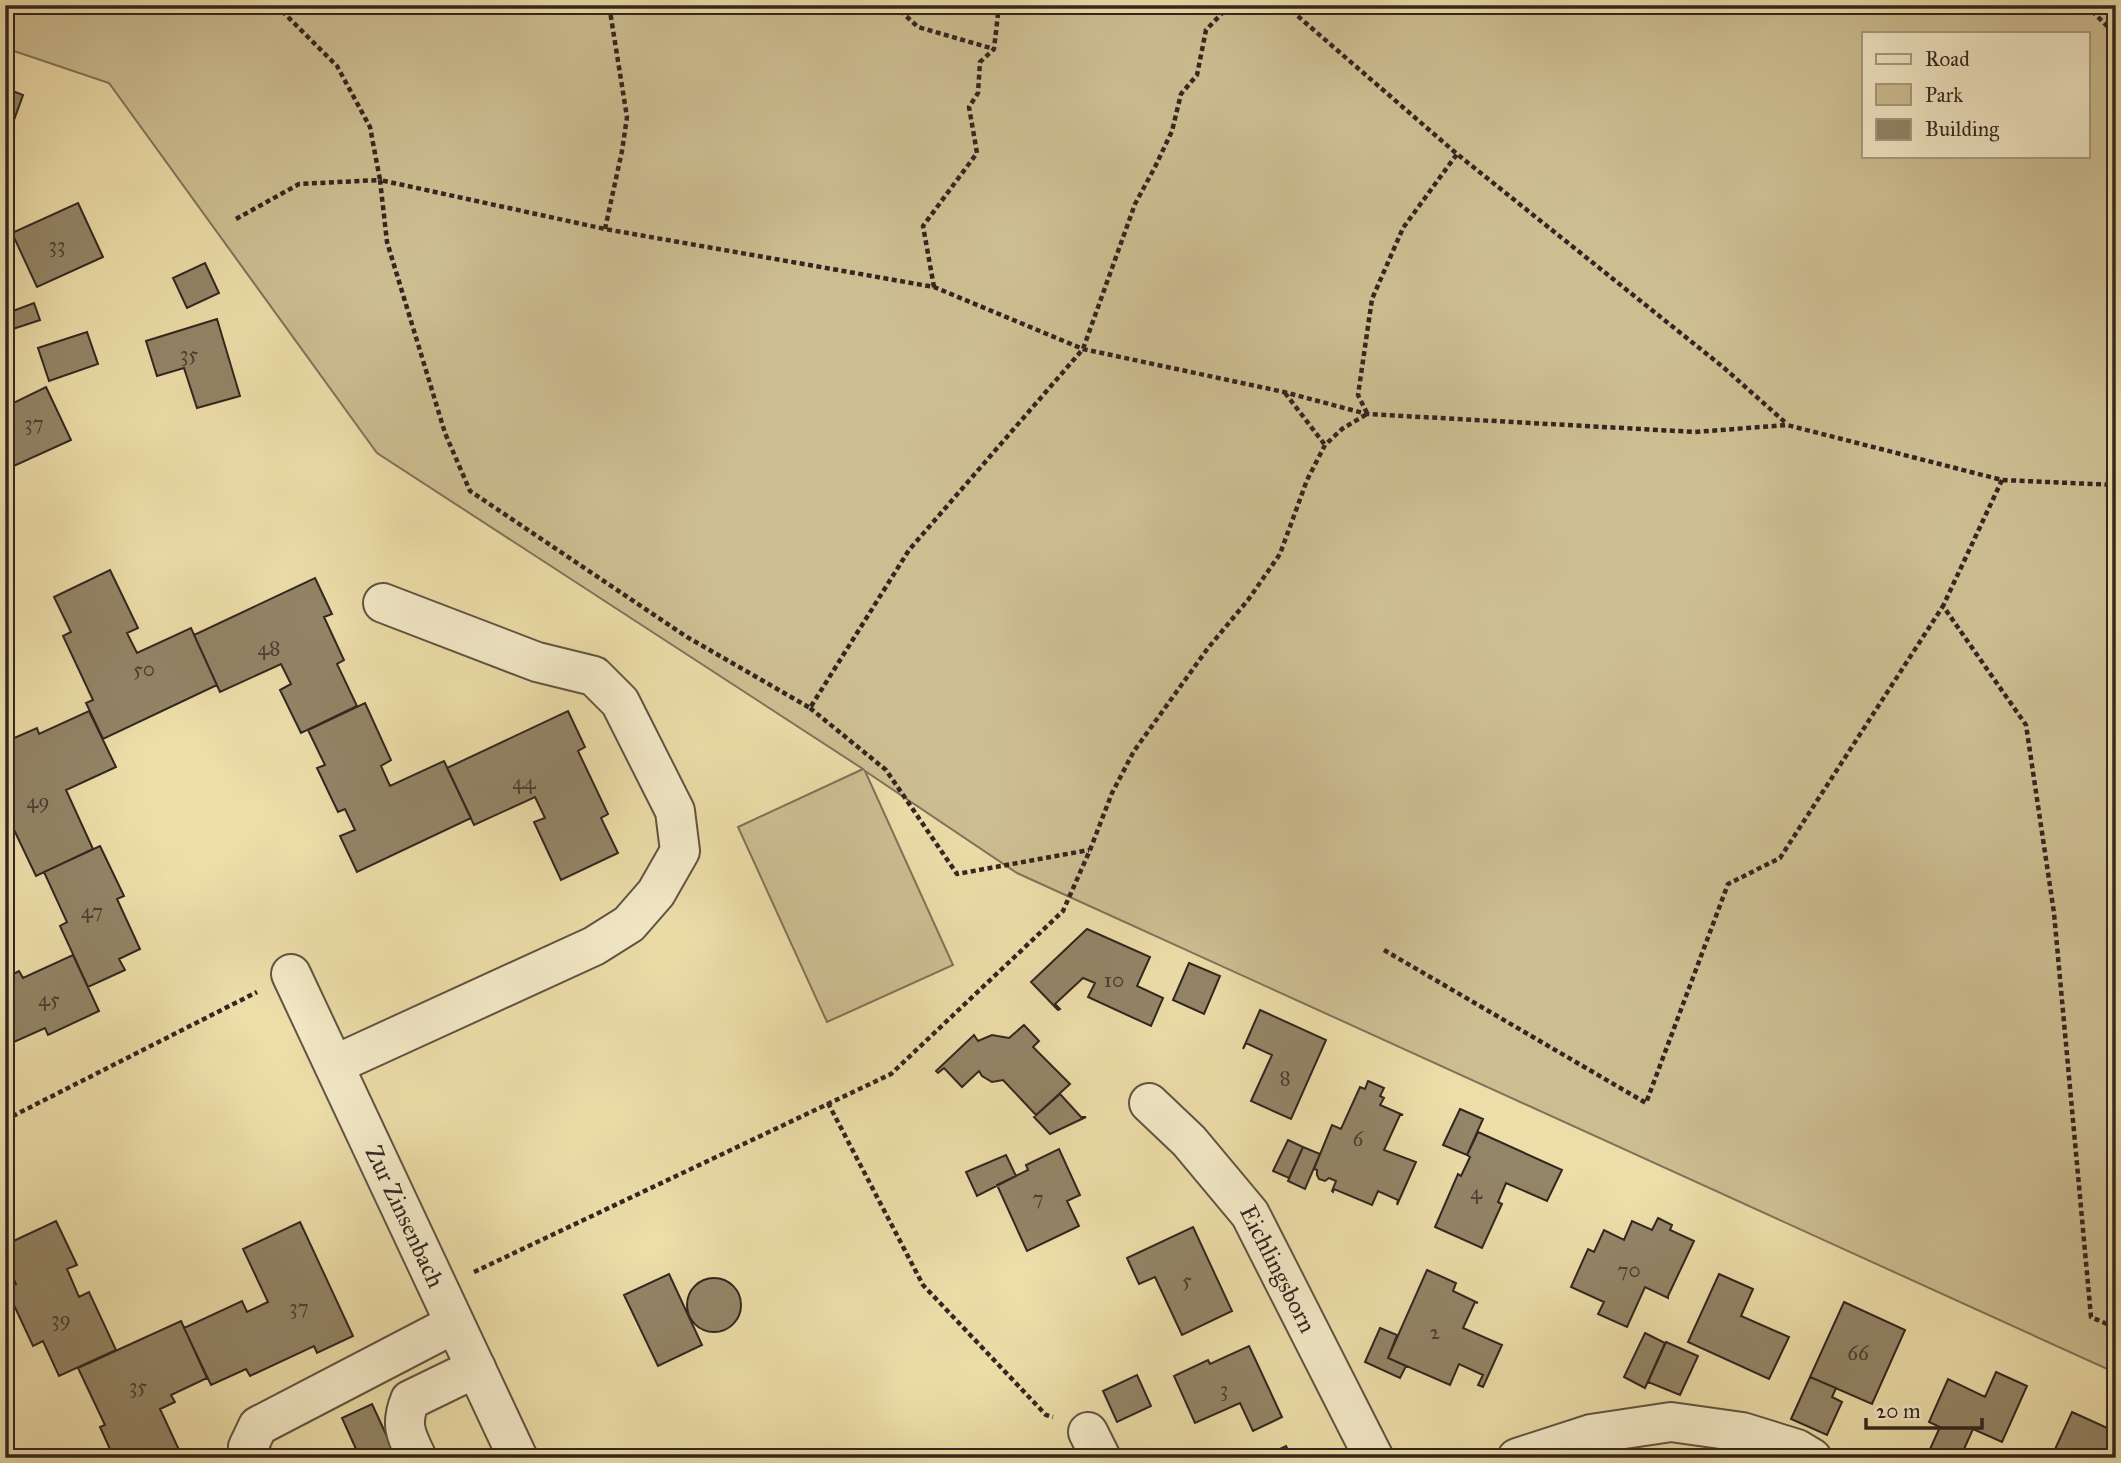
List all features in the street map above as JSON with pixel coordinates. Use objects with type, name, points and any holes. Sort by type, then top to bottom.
[{"type":"street","points":[[334,1065],[594,946],[629,924],[656,893],[680,851],[675,811],[620,702],[594,676],[537,662],[383,603]]},
{"type":"street","name":"Zur Zinsenbach","points":[[291,974],[519,1458]]},
{"type":"street","name":"Eichlingsborn","points":[[1149,1103],[1189,1141],[1250,1214],[1374,1458]]},
{"type":"street","points":[[253,1458],[248,1447],[258,1426],[454,1324]]},
{"type":"street","points":[[417,1458],[404,1430],[404,1414],[410,1400],[476,1368]]},
{"type":"street","points":[[1517,1458],[1591,1434],[1671,1422],[1742,1432],[1797,1449],[1812,1458]]},
{"type":"path","points":[[276,5],[337,65],[370,127],[380,180],[387,242],[445,433],[470,491],[687,637],[810,708],[886,770],[957,874],[1090,850]]},
{"type":"path","points":[[605,229],[627,117],[609,5]]},
{"type":"path","points":[[894,5],[918,27],[993,49]]},
{"type":"path","points":[[934,287],[923,226],[977,153],[970,107],[978,93],[980,62],[993,49],[999,5]]},
{"type":"path","points":[[810,708],[909,550],[1083,349],[1135,204],[1172,131],[1181,94],[1196,75],[1206,30],[1230,5]]},
{"type":"path","points":[[1285,5],[1457,154],[1723,368],[1787,425]]},
{"type":"path","points":[[2086,5],[2116,35]]},
{"type":"path","points":[[1367,414],[1358,395],[1372,299],[1403,229],[1457,154]]},
{"type":"path","points":[[236,219],[299,184],[380,180],[605,229],[934,287],[1083,349],[1284,392],[1367,414],[1695,432],[1787,425],[2003,480],[2116,485]]},
{"type":"path","points":[[1284,392],[1325,445]]},
{"type":"path","points":[[438,1289],[891,1074],[1063,911],[1112,793],[1135,751],[1208,648],[1248,600],[1280,554],[1307,480],[1325,445],[1342,429],[1367,414]]},
{"type":"path","points":[[1384,950],[1646,1103],[1728,884],[1780,858],[1943,606],[2003,480]]},
{"type":"path","points":[[1943,606],[2026,725],[2053,913],[2091,1317],[2116,1328]]},
{"type":"path","points":[[5,1120],[291,974]]},
{"type":"path","points":[[828,1103],[923,1285],[1046,1415],[1094,1445]]},
{"type":"green space","points":[[5,5],[2116,5],[2116,1373],[1017,873],[865,771],[953,965],[827,1022],[738,827],[863,769],[377,453],[109,83],[5,48]]},
{"type":"building","points":[[5,88],[23,95],[14,120],[8,118],[5,124]]},
{"type":"building","points":[[78,203],[103,257],[37,287],[12,233]]},
{"type":"building","points":[[205,263],[219,293],[187,308],[173,278]]},
{"type":"building","points":[[34,303],[40,320],[7,331],[5,314]]},
{"type":"building","points":[[217,319],[240,396],[197,408],[184,368],[157,376],[146,341]]},
{"type":"building","points":[[87,332],[98,364],[49,381],[38,348]]},
{"type":"building","points":[[46,387],[71,440],[5,470],[5,407]]},
{"type":"building","points":[[110,570],[138,628],[127,633],[137,653],[191,628],[217,685],[103,739],[86,703],[93,700],[63,636],[71,632],[54,597]]},
{"type":"building","points":[[315,578],[332,614],[324,617],[344,660],[337,664],[357,706],[301,733],[280,690],[291,684],[281,664],[220,692],[194,635]]},
{"type":"building","points":[[365,703],[391,760],[381,766],[390,786],[444,761],[471,818],[357,872],[340,836],[355,830],[345,809],[338,812],[317,768],[325,765],[308,730]]},
{"type":"building","points":[[89,711],[116,767],[66,790],[93,849],[36,876],[5,811],[5,742],[37,728],[39,734]]},
{"type":"building","points":[[568,711],[585,747],[578,751],[608,814],[601,818],[618,853],[561,880],[534,822],[545,818],[535,797],[474,825],[447,768]]},
{"type":"building","points":[[100,846],[124,896],[117,899],[140,949],[119,959],[125,970],[88,987],[60,926],[67,922],[44,872]]},
{"type":"building","points":[[1087,929],[1150,957],[1137,986],[1163,998],[1151,1026],[1088,997],[1095,983],[1083,978],[1055,1004],[1060,1009],[1058,1010],[1031,982]]},
{"type":"building","points":[[73,955],[99,1011],[48,1035],[45,1028],[5,1046],[5,978],[19,971],[23,978]]},
{"type":"building","points":[[1189,963],[1220,976],[1204,1014],[1173,1000]]},
{"type":"building","points":[[1260,1010],[1326,1040],[1291,1119],[1251,1101],[1272,1055],[1246,1043],[1243,1049]]},
{"type":"building","points":[[1024,1025],[1039,1041],[1033,1047],[1070,1084],[1036,1115],[1003,1080],[992,1082],[979,1071],[962,1087],[944,1068],[938,1073],[936,1071],[974,1035],[978,1041],[992,1035],[1009,1038]]},
{"type":"building","points":[[1368,1081],[1384,1088],[1380,1096],[1384,1098],[1380,1105],[1403,1115],[1400,1115],[1384,1150],[1416,1162],[1397,1205],[1398,1200],[1378,1191],[1372,1205],[1334,1189],[1333,1192],[1336,1181],[1329,1178],[1325,1181],[1319,1179],[1317,1170],[1314,1169],[1332,1125],[1341,1129],[1360,1087],[1365,1089]]},
{"type":"building","points":[[1060,1094],[1081,1117],[1086,1117],[1050,1134],[1034,1117]]},
{"type":"building","points":[[1460,1109],[1483,1119],[1467,1155],[1443,1145]]},
{"type":"building","points":[[1478,1132],[1562,1170],[1547,1201],[1506,1183],[1498,1202],[1502,1204],[1482,1248],[1435,1227],[1458,1174],[1461,1176],[1470,1157],[1467,1155]]},
{"type":"building","points":[[1288,1140],[1303,1147],[1289,1178],[1273,1171]]},
{"type":"building","points":[[1303,1147],[1320,1154],[1305,1189],[1288,1181]]},
{"type":"building","points":[[1059,1149],[1080,1195],[1067,1201],[1079,1226],[1027,1251],[997,1185],[1028,1170],[1026,1165]]},
{"type":"building","points":[[1006,1155],[1016,1176],[977,1196],[966,1172]]},
{"type":"building","points":[[1658,1218],[1672,1225],[1670,1230],[1694,1241],[1668,1298],[1645,1287],[1627,1327],[1598,1314],[1604,1302],[1571,1287],[1588,1249],[1594,1252],[1604,1230],[1624,1240],[1632,1221],[1652,1230]]},
{"type":"building","points":[[56,1221],[77,1265],[67,1269],[79,1297],[89,1292],[116,1350],[59,1376],[43,1341],[33,1346],[6,1288],[16,1284],[5,1260],[5,1245]]},
{"type":"building","points":[[300,1222],[353,1336],[317,1353],[314,1346],[250,1376],[246,1369],[211,1385],[184,1328],[242,1301],[247,1312],[268,1302],[243,1249]]},
{"type":"building","points":[[1193,1227],[1232,1311],[1182,1335],[1155,1277],[1139,1284],[1127,1258]]},
{"type":"building","points":[[1427,1270],[1456,1283],[1453,1291],[1478,1303],[1475,1302],[1463,1328],[1502,1345],[1483,1387],[1478,1385],[1483,1375],[1459,1364],[1450,1385],[1388,1358]]},
{"type":"building","points":[[669,1274],[702,1345],[658,1366],[624,1295]]},
{"type":"building","points":[[1719,1274],[1753,1289],[1741,1316],[1789,1337],[1769,1379],[1688,1342]]},
{"type":"building","points":[[714,1278],[733,1286],[741,1305],[733,1324],[714,1332],[695,1324],[687,1305],[695,1286]]},
{"type":"building","points":[[1844,1302],[1905,1330],[1872,1404],[1810,1377]]},
{"type":"building","points":[[181,1321],[207,1378],[171,1395],[175,1402],[160,1409],[180,1452],[166,1458],[114,1458],[100,1427],[105,1425],[78,1368]]},
{"type":"building","points":[[1380,1328],[1397,1335],[1388,1358],[1406,1366],[1400,1378],[1365,1362]]},
{"type":"building","points":[[1645,1333],[1665,1343],[1645,1388],[1624,1377]]},
{"type":"building","points":[[1666,1342],[1698,1356],[1680,1395],[1648,1382]]},
{"type":"building","points":[[1249,1346],[1282,1417],[1253,1431],[1240,1403],[1195,1423],[1174,1376],[1208,1360],[1210,1364]]},
{"type":"building","points":[[1996,1372],[2027,1386],[2002,1442],[1973,1429],[1960,1458],[1926,1458],[1940,1427],[1929,1422],[1948,1379],[1985,1397]]},
{"type":"building","points":[[1137,1375],[1151,1406],[1117,1422],[1103,1391]]},
{"type":"building","points":[[1810,1377],[1836,1388],[1832,1397],[1842,1402],[1827,1435],[1791,1419]]},
{"type":"building","points":[[372,1404],[397,1458],[360,1458],[342,1418]]},
{"type":"building","points":[[2072,1412],[2116,1432],[2116,1458],[2051,1458]]},
{"type":"building","points":[[1286,1446],[1292,1458],[1261,1458]]}]
